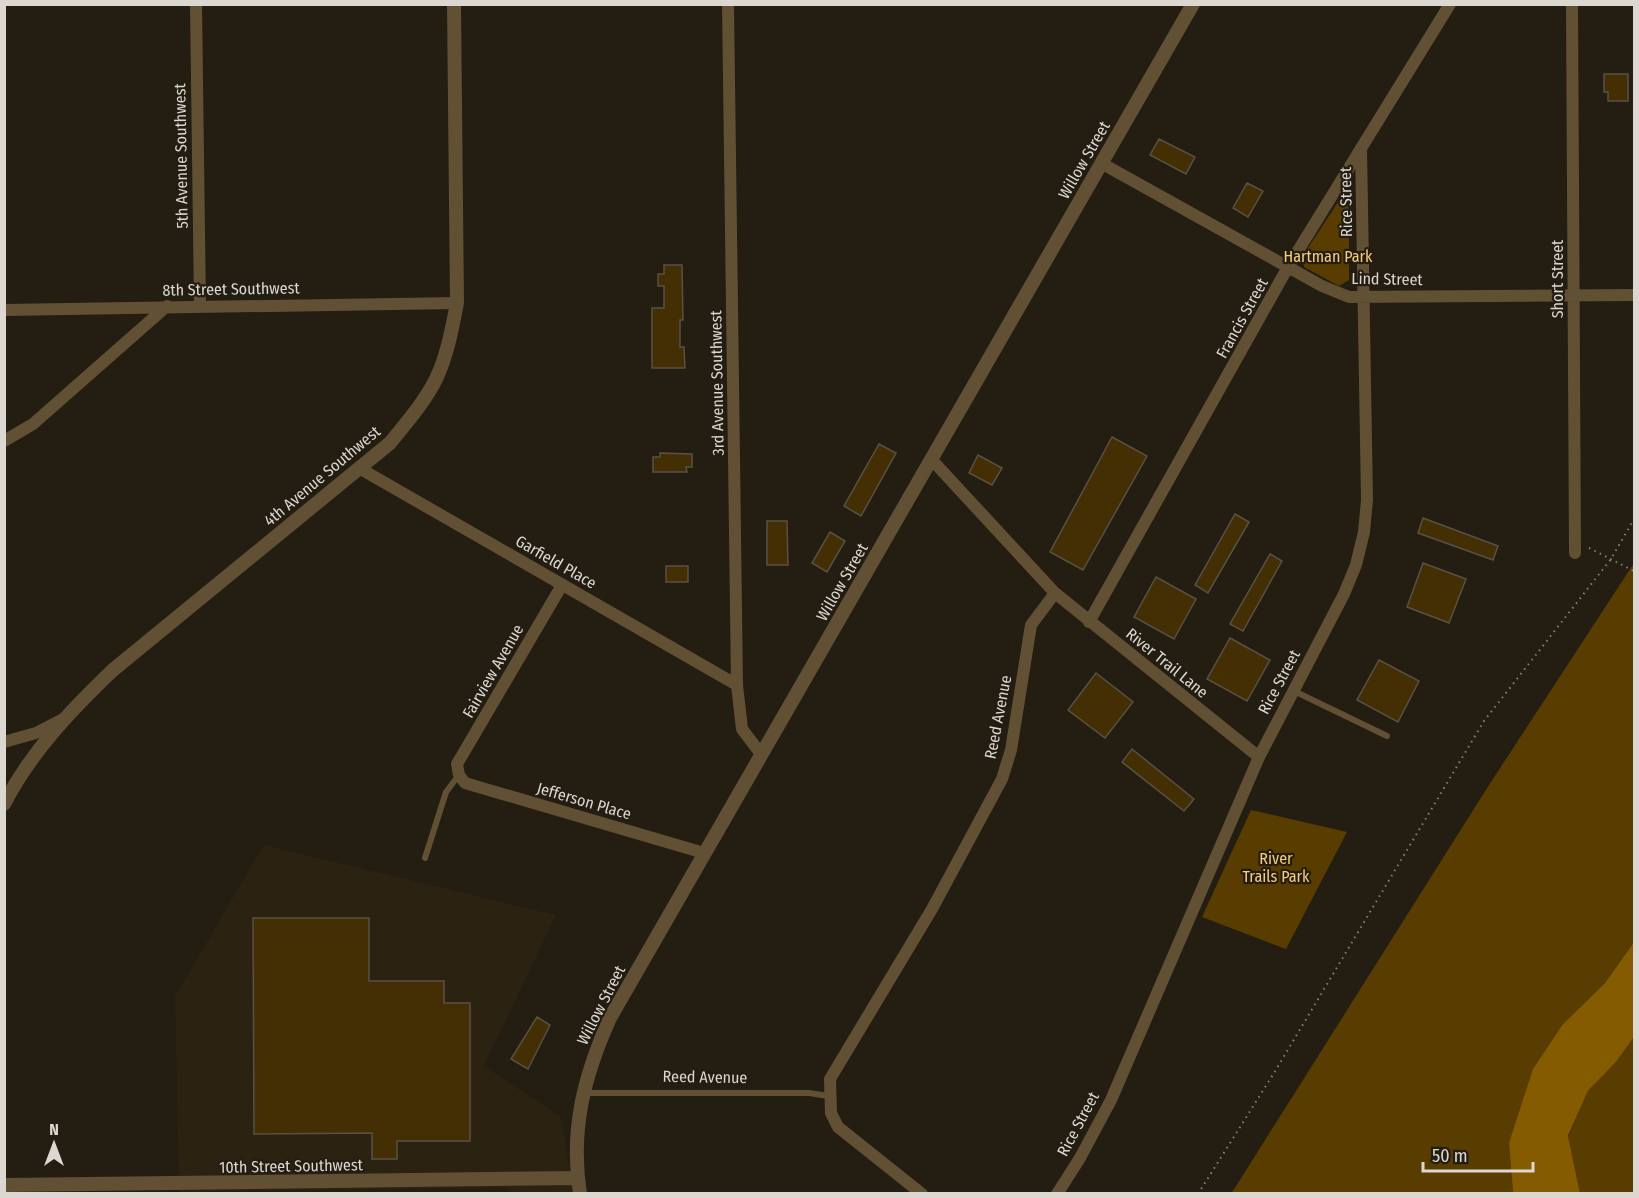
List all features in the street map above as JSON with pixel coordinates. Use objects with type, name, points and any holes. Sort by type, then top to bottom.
[{"type":"street","name":"5th Avenue Southwest","points":[[196,4],[200,306]]},
{"type":"street","name":"4th Avenue Southwest","points":[[4,804],[33,756],[63,719],[112,670],[390,443],[415,412],[436,379],[449,342],[457,303],[454,4]]},
{"type":"street","name":"3rd Avenue Southwest","points":[[728,4],[737,685],[742,729],[761,754]]},
{"type":"street","name":"Willow Street","points":[[580,1194],[577,1178],[576,1121],[594,1054],[610,1018],[1193,4]]},
{"type":"street","name":"Francis Street","points":[[1089,622],[1288,267],[1450,4]]},
{"type":"street","name":"Short Street","points":[[1572,4],[1575,547]]},
{"type":"street","name":"Rice Street","points":[[1057,1194],[1080,1158],[1111,1100],[1259,758],[1344,594],[1356,565],[1364,532],[1367,500],[1361,148]]},
{"type":"street","name":"Lind Street","points":[[1101,163],[1288,267],[1349,297],[1635,295]]},
{"type":"street","name":"8th Street Southwest","points":[[4,310],[457,303]]},
{"type":"street","points":[[4,441],[33,424],[167,306]]},
{"type":"street","points":[[932,460],[1055,594]]},
{"type":"street","name":"Garfield Place","points":[[359,468],[737,685]]},
{"type":"street","name":"Fairview Avenue","points":[[459,775],[457,764],[562,585]]},
{"type":"street","name":"River Trail Lane","points":[[1055,594],[1259,758]]},
{"type":"street","name":"Reed Avenue","points":[[828,1096],[830,1079],[836,1065],[932,909],[1002,779],[1011,750],[1031,625],[1055,594]]},
{"type":"street","points":[[4,742],[36,733],[63,719]]},
{"type":"street","name":"Jefferson Place","points":[[459,775],[465,783],[704,853]]},
{"type":"street","points":[[828,1096],[831,1113],[838,1127],[922,1194]]},
{"type":"street","name":"10th Street Southwest","points":[[4,1185],[295,1188],[577,1178]]},
{"type":"lane","points":[[1293,691],[1387,736]]},
{"type":"lane","points":[[425,858],[446,792],[459,775]]},
{"type":"lane","name":"Reed Avenue","points":[[582,1092],[828,1096]]},
{"type":"path","points":[[1198,1194],[1274,1073],[1484,721],[1611,559],[1635,519]]},
{"type":"path","points":[[1575,547],[1611,559],[1635,571]]},
{"type":"shaded area","points":[[264,845],[556,915],[484,1066],[561,1117],[574,1193],[509,1193],[508,1188],[179,1192],[175,996]]},
{"type":"shaded area","points":[[1634,942],[1634,1037],[1616,1062],[1588,1091],[1568,1136],[1580,1193],[1513,1193],[1509,1143],[1533,1069],[1563,1024],[1605,983]]},
{"type":"green space","name":"Hartman Park","points":[[1344,198],[1349,208],[1349,280],[1339,286],[1304,267],[1302,257],[1340,199]]},
{"type":"green space","points":[[1634,563],[1634,942],[1605,983],[1563,1024],[1509,1143],[1513,1193],[1231,1194],[1489,785]]},
{"type":"green space","name":"River Trails Park","points":[[1251,810],[1347,832],[1286,949],[1202,917]]},
{"type":"green space","points":[[1634,1037],[1634,1193],[1580,1193],[1568,1137],[1588,1091],[1616,1062]]},
{"type":"building","points":[[1604,74],[1628,74],[1628,101],[1608,101],[1608,92],[1604,92]]},
{"type":"building","points":[[1159,139],[1195,157],[1186,174],[1150,155]]},
{"type":"building","points":[[1247,183],[1263,191],[1248,217],[1233,208]]},
{"type":"building","points":[[664,265],[682,265],[683,320],[680,320],[680,347],[684,347],[685,368],[652,368],[652,308],[664,308],[664,286],[658,286],[658,274],[664,274]]},
{"type":"building","points":[[1112,437],[1147,456],[1083,570],[1050,552]]},
{"type":"building","points":[[879,444],[896,453],[861,516],[844,506]]},
{"type":"building","points":[[660,453],[692,454],[692,467],[686,467],[687,472],[653,472],[653,457],[660,457]]},
{"type":"building","points":[[978,455],[1002,468],[992,485],[969,473]]},
{"type":"building","points":[[1235,514],[1249,522],[1208,593],[1195,585]]},
{"type":"building","points":[[1423,518],[1498,546],[1493,560],[1418,533]]},
{"type":"building","points":[[767,521],[787,521],[788,565],[767,565]]},
{"type":"building","points":[[830,532],[845,541],[827,572],[812,563]]},
{"type":"building","points":[[1270,554],[1282,561],[1243,631],[1230,624]]},
{"type":"building","points":[[1423,563],[1466,579],[1449,623],[1407,607]]},
{"type":"building","points":[[666,566],[688,566],[688,582],[666,582]]},
{"type":"building","points":[[1156,577],[1196,599],[1174,639],[1134,617]]},
{"type":"building","points":[[1230,638],[1270,660],[1247,701],[1207,679]]},
{"type":"building","points":[[1379,660],[1419,681],[1398,722],[1357,700]]},
{"type":"building","points":[[1096,673],[1133,702],[1105,738],[1068,710]]},
{"type":"building","points":[[1132,749],[1194,799],[1184,811],[1122,762]]},
{"type":"building","points":[[253,918],[369,918],[369,981],[444,981],[444,1003],[470,1003],[470,1141],[397,1141],[397,1159],[372,1159],[372,1133],[254,1134]]},
{"type":"building","points":[[537,1017],[550,1025],[528,1069],[511,1059]]}]
